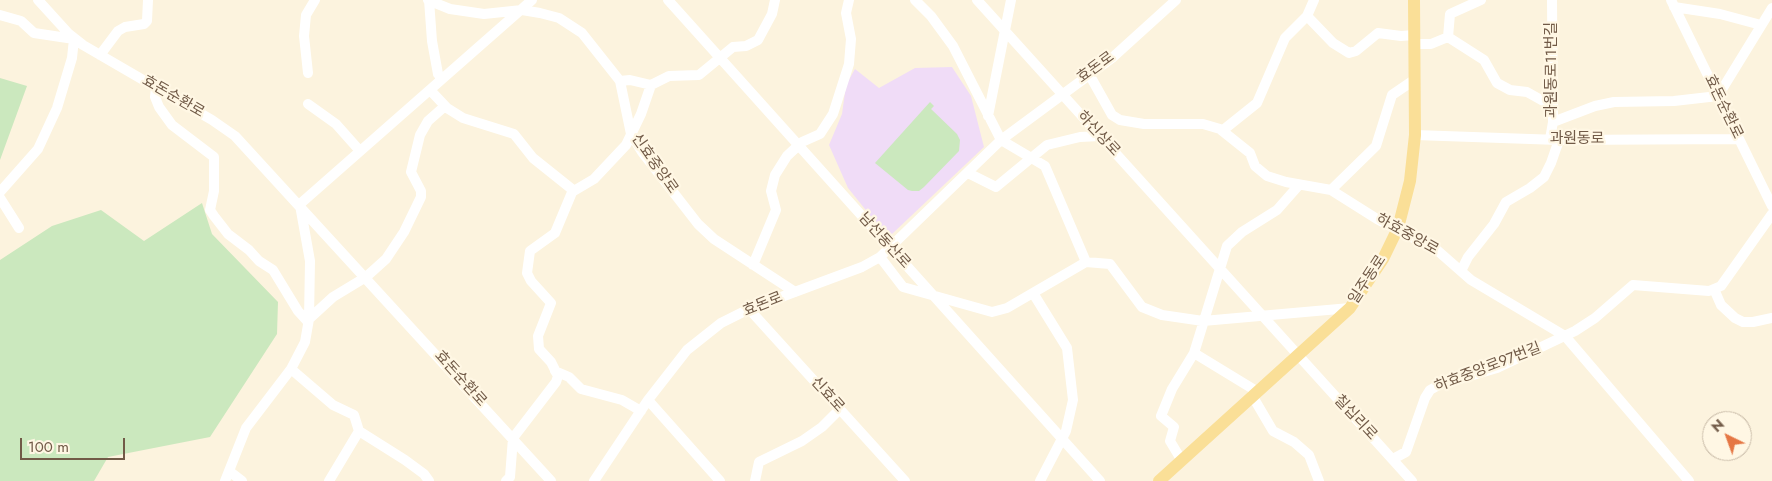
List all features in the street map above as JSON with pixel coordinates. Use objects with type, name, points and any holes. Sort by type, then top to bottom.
[{"type":"main road","name":"일주동로","points":[[1159,481],[1350,308],[1376,272],[1398,228],[1410,181],[1415,135],[1414,0]]},
{"type":"street","name":"효돈순환로","points":[[38,0],[74,39],[235,136],[300,204],[551,481]]},
{"type":"street","points":[[100,55],[118,30],[144,24],[147,21],[148,0]]},
{"type":"street","points":[[308,72],[304,36],[306,15],[315,0]]},
{"type":"street","points":[[428,0],[432,41],[438,74],[442,79]]},
{"type":"street","name":"신효중앙로","points":[[428,0],[450,9],[484,14],[522,10],[540,13],[571,24],[582,33],[620,81],[631,134],[655,170],[698,224],[714,239],[795,292]]},
{"type":"street","points":[[225,481],[246,428],[291,369],[305,342],[308,320],[310,261],[300,204],[532,0]]},
{"type":"street","name":"남선동산로","points":[[668,0],[1100,481]]},
{"type":"street","points":[[620,81],[630,80],[651,85],[670,76],[699,75],[733,46],[746,46],[758,40],[772,14],[775,0]]},
{"type":"street","points":[[753,265],[776,210],[772,191],[775,175],[786,156],[798,146],[820,134],[834,114],[849,64],[851,39],[846,12],[849,0]]},
{"type":"street","points":[[915,0],[931,16],[953,46],[1001,140],[1045,166],[1086,262]]},
{"type":"street","name":"하신상로","points":[[977,0],[1297,356]]},
{"type":"street","points":[[988,116],[1011,0]]},
{"type":"street","name":"효돈로","points":[[594,481],[648,400],[687,350],[721,323],[749,309],[862,267],[880,257],[1001,140],[1112,58],[1176,0]]},
{"type":"street","points":[[1222,131],[1257,102],[1285,38],[1307,16],[1314,0]]},
{"type":"street","points":[[1448,37],[1450,14],[1481,0]]},
{"type":"street","name":"과원동로11번길","points":[[1461,271],[1468,257],[1494,224],[1506,202],[1544,177],[1551,163],[1554,140],[1552,106],[1552,0]]},
{"type":"street","name":"효돈순환로","points":[[1673,4],[1761,25]]},
{"type":"street","name":"효돈순환로","points":[[1673,4],[1772,206]]},
{"type":"street","points":[[1553,122],[1595,106],[1614,102],[1674,101],[1718,96],[1772,8]]},
{"type":"street","points":[[0,15],[14,17],[34,33],[74,39],[72,58],[57,108],[38,149],[0,192]]},
{"type":"street","points":[[1307,16],[1333,43],[1350,53],[1356,51],[1378,33],[1401,36],[1431,44],[1448,37]]},
{"type":"street","points":[[1448,37],[1484,60],[1497,83],[1510,90],[1526,92],[1552,106]]},
{"type":"street","name":"하효중앙로","points":[[1089,74],[1112,115],[1120,120],[1144,124],[1203,124],[1222,131],[1250,153],[1255,166],[1267,176],[1300,185],[1331,190],[1377,219],[1398,228],[1438,251],[1471,280],[1565,336],[1689,481]]},
{"type":"street","points":[[1331,190],[1376,146],[1392,95],[1414,80]]},
{"type":"street","points":[[506,481],[510,477],[513,438],[556,382],[558,376],[551,362],[539,349],[538,336],[552,303],[531,281],[527,273],[530,251],[555,233],[572,191],[594,179],[614,158],[631,134],[651,85]]},
{"type":"street","points":[[156,87],[155,97],[159,107],[172,125],[214,157],[214,191],[210,210],[228,234],[249,250],[259,261],[273,270],[298,311],[308,320]]},
{"type":"street","points":[[430,90],[445,106],[463,118],[514,134],[533,158],[572,191]]},
{"type":"street","points":[[308,104],[336,124],[360,152]]},
{"type":"street","points":[[308,320],[333,297],[366,277],[386,258],[416,209],[421,191],[410,172],[420,134],[428,121],[445,106]]},
{"type":"street","name":"과원동로","points":[[1415,135],[1554,140],[1739,139]]},
{"type":"street","points":[[968,173],[996,188],[1030,157],[1047,145],[1080,137],[1100,136]]},
{"type":"street","points":[[1182,461],[1170,441],[1174,427],[1161,416],[1172,389],[1194,353],[1227,246],[1242,232],[1277,210],[1300,185]]},
{"type":"street","points":[[0,198],[19,228]]},
{"type":"street","points":[[1565,336],[1595,318],[1633,285],[1709,291],[1721,286],[1772,214]]},
{"type":"street","points":[[880,257],[903,287],[936,298],[992,312],[1007,308],[1086,262],[1110,264],[1142,307],[1162,315],[1203,321],[1259,314],[1350,308]]},
{"type":"street","points":[[1714,289],[1721,305],[1735,318],[1743,322],[1772,318]]},
{"type":"street","points":[[1033,293],[1067,348],[1073,400],[1062,440],[1040,481]]},
{"type":"street","name":"신효로","points":[[749,309],[905,481]]},
{"type":"street","name":"하효중앙로97번길","points":[[1392,459],[1406,452],[1425,398],[1430,390],[1439,385],[1497,368],[1565,336]]},
{"type":"street","points":[[1194,353],[1255,394],[1273,432],[1294,442],[1309,455],[1319,481]]},
{"type":"street","name":"칠십리로","points":[[1297,356],[1412,481]]},
{"type":"street","points":[[291,369],[333,404],[354,415],[359,431],[405,460],[424,474],[429,481]]},
{"type":"street","points":[[555,371],[569,377],[581,389],[622,400],[641,411]]},
{"type":"street","points":[[648,400],[720,481]]},
{"type":"street","points":[[755,481],[759,462],[802,441],[822,427],[840,409]]},
{"type":"street","points":[[328,481],[359,431]]},
{"type":"street","points":[[229,471],[242,481]]},
{"type":"shaded area","points":[[952,67],[971,96],[984,147],[892,234],[886,235],[848,188],[829,145],[842,114],[846,85],[855,69],[879,88],[915,68]]},
{"type":"green space","points":[[0,78],[27,86],[0,160]]},
{"type":"green space","points":[[930,102],[934,106],[931,109],[957,134],[960,140],[959,151],[924,187],[919,191],[912,191],[908,190],[875,163]]},
{"type":"green space","points":[[202,203],[212,234],[278,302],[277,334],[210,437],[108,457],[94,481],[0,481],[0,260],[52,226],[101,210],[144,241]]}]
